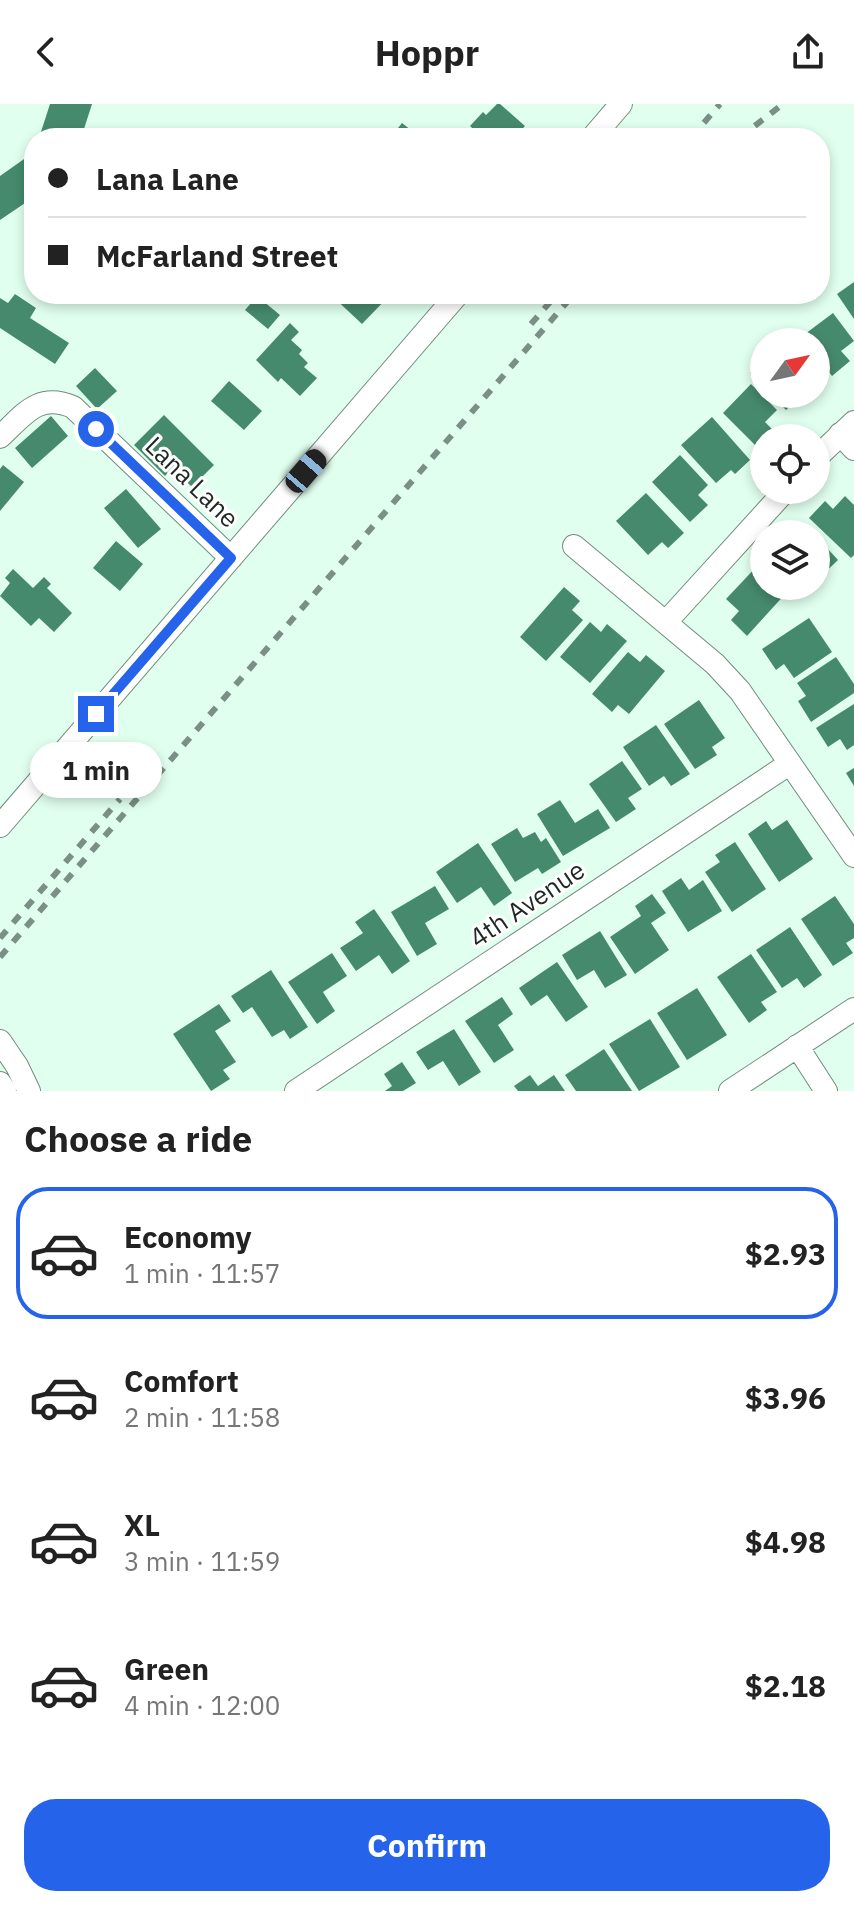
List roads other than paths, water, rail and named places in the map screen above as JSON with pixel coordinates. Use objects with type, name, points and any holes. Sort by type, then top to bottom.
[{"type":"street","points":[[601,128],[621,104]]},
{"type":"street","points":[[0,826],[449,304]]},
{"type":"street","name":"Lana Lane","points":[[0,437],[34,406],[60,401],[73,407],[231,558]]},
{"type":"street","points":[[830,448],[849,435]]},
{"type":"street","points":[[666,622],[773,504]]},
{"type":"street","points":[[574,546],[715,664],[740,691],[854,856]]},
{"type":"street","name":"4th Avenue","points":[[296,1091],[789,764]]},
{"type":"street","points":[[730,1091],[854,1009]]},
{"type":"street","points":[[0,1041],[29,1091]]},
{"type":"street","points":[[797,1046],[826,1091]]},
{"type":"street","points":[[0,1083],[5,1091]]},
{"type":"railway","points":[[700,128],[720,104]]},
{"type":"railway","points":[[752,128],[783,104]]},
{"type":"railway","points":[[531,324],[548,304]]},
{"type":"railway","points":[[0,957],[565,304]]},
{"type":"railway","points":[[0,938],[120,799]]}]
